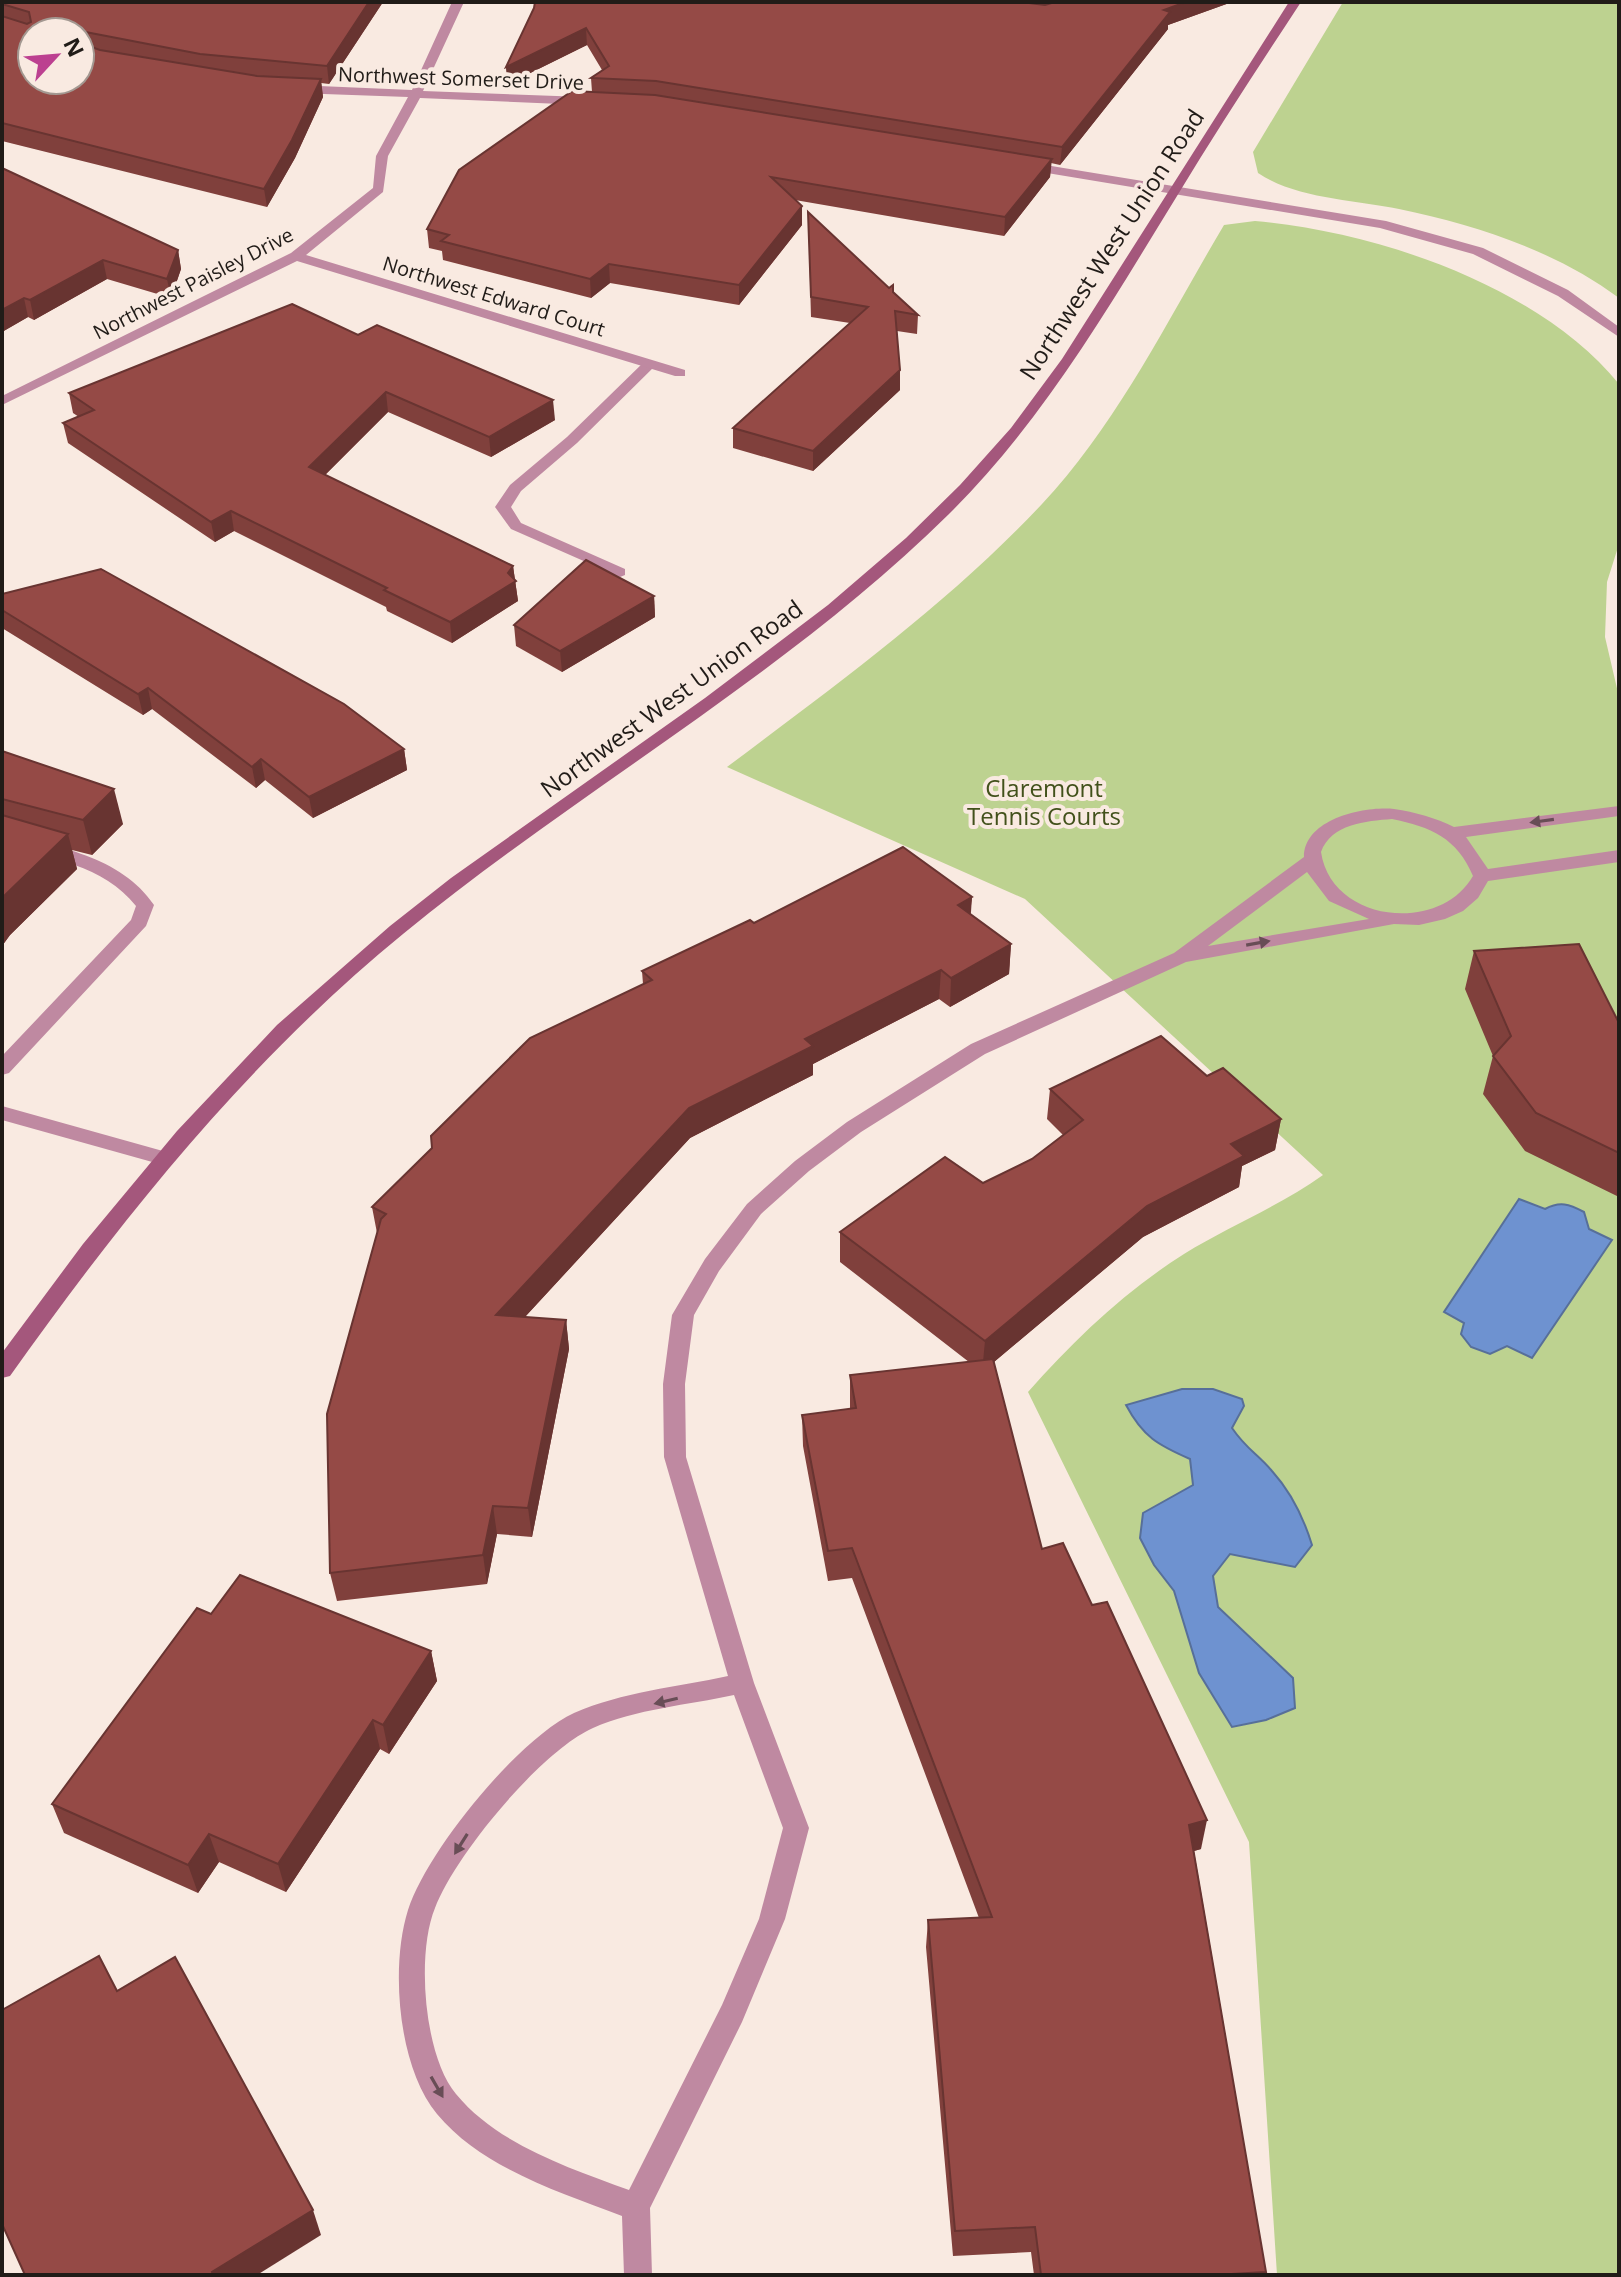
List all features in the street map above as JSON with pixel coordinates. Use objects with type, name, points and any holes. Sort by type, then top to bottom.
[{"type":"main road","name":"Northwest West Union Road","points":[[2,1370],[85,1252],[163,1158],[288,1023],[399,929],[817,620],[895,556],[1028,416],[1073,354],[1295,2]]},
{"type":"street","name":"Northwest Paisley Drive","points":[[2,401],[296,256],[379,189],[382,156],[431,66],[458,2]]},
{"type":"street","name":"Northwest Somerset Drive","points":[[275,88],[412,96],[604,101]]},
{"type":"street","points":[[1020,165],[1381,224],[1478,251],[1563,293],[1619,333]]},
{"type":"street","name":"Northwest Edward Court","points":[[296,256],[680,373]]},
{"type":"street","points":[[620,572],[516,526],[503,507],[515,488],[572,440],[650,364]]},
{"type":"street","points":[[1452,833],[1619,811]]},
{"type":"street","points":[[1181,957],[1400,920],[1432,918],[1460,908],[1476,892],[1482,876],[1473,851],[1452,833],[1425,820],[1403,816],[1361,816],[1335,825],[1317,840],[1312,859],[1319,880],[1338,899],[1366,913],[1400,920]]},
{"type":"street","points":[[2,838],[112,873],[136,889],[145,905],[140,922],[2,1068]]},
{"type":"street","points":[[1482,876],[1619,856]]},
{"type":"street","points":[[638,2275],[636,2207],[732,2013],[766,1933],[796,1828],[742,1683],[675,1457],[674,1384],[683,1315],[712,1265],[754,1209],[802,1166],[916,1085],[1033,1022],[1181,957],[1312,859]]},
{"type":"street","points":[[2,1113],[163,1158]]},
{"type":"street","points":[[636,2207],[568,2181],[493,2142],[449,2107],[422,2059],[413,1967],[422,1907],[480,1814],[537,1754],[581,1721],[742,1683]]},
{"type":"green space","points":[[1343,2],[1619,2],[1619,298],[1595,281],[1542,253],[1486,232],[1399,209],[1308,193],[1273,182],[1258,173],[1253,152]]},
{"type":"green space","name":"Claremont Tennis Courts","points":[[1255,221],[1353,237],[1453,270],[1501,292],[1546,319],[1585,349],[1619,384],[1619,544],[1607,582],[1605,637],[1619,697],[1619,2275],[1277,2275],[1249,1842],[1028,1392],[1063,1354],[1141,1284],[1184,1254],[1323,1175],[1025,899],[727,767],[930,610],[1042,504],[1069,473],[1118,405],[1224,225]]},
{"type":"water","points":[[1519,1199],[1545,1209],[1560,1204],[1574,1207],[1584,1212],[1589,1229],[1612,1240],[1532,1358],[1507,1346],[1490,1354],[1471,1347],[1461,1334],[1464,1323],[1444,1312]]},
{"type":"water","points":[[1182,1389],[1213,1389],[1242,1399],[1244,1406],[1232,1428],[1285,1487],[1301,1515],[1312,1545],[1295,1567],[1230,1554],[1213,1576],[1218,1607],[1293,1678],[1295,1708],[1266,1720],[1232,1727],[1199,1673],[1174,1591],[1154,1565],[1140,1538],[1143,1513],[1193,1485],[1190,1459],[1152,1439],[1126,1405]]},
{"type":"building","points":[[369,2],[327,66],[200,54],[96,34],[96,16],[30,16],[29,12],[2,4]]},
{"type":"building","points":[[535,2],[1021,2],[1045,5],[1055,2],[1186,2],[1164,10],[1170,12],[1062,147],[656,81],[591,78],[609,66],[586,28],[506,67]]},
{"type":"building","points":[[2,16],[16,20],[16,96],[96,96],[96,49],[257,76],[321,79],[264,189],[2,123]]},
{"type":"building","points":[[572,91],[655,95],[1052,159],[1005,217],[771,177],[802,206],[739,285],[609,264],[590,279],[441,241],[449,235],[427,229],[459,170]]},
{"type":"building","points":[[2,168],[178,250],[167,279],[103,260],[30,300],[24,298],[2,310]]},
{"type":"building","points":[[808,212],[889,288],[893,285],[893,292],[918,315],[895,311],[900,370],[813,451],[733,428],[868,307],[811,297]]},
{"type":"building","points":[[292,304],[358,335],[377,325],[553,400],[489,437],[386,392],[309,467],[513,566],[508,573],[516,581],[450,622],[231,511],[211,522],[63,423],[94,410],[69,393]]},
{"type":"building","points":[[586,560],[654,596],[560,651],[514,625]]},
{"type":"building","points":[[101,569],[344,704],[404,749],[309,797],[261,759],[252,767],[148,688],[138,694],[2,610],[2,594]]},
{"type":"building","points":[[2,751],[114,789],[83,820],[2,799]]},
{"type":"building","points":[[2,815],[68,834],[2,898]]},
{"type":"building","points":[[903,847],[972,897],[958,905],[1011,944],[951,978],[941,970],[805,1039],[813,1046],[689,1108],[496,1315],[566,1320],[528,1508],[493,1506],[483,1555],[330,1573],[327,1414],[381,1219],[386,1214],[372,1207],[432,1148],[431,1136],[530,1038],[652,980],[642,971],[750,920],[754,923]]},
{"type":"building","points":[[1579,944],[1619,1023],[1619,1153],[1536,1113],[1493,1056],[1511,1036],[1474,951]]},
{"type":"building","points":[[1161,1036],[1207,1076],[1223,1068],[1281,1119],[1231,1144],[1244,1156],[1147,1206],[985,1341],[840,1232],[945,1157],[983,1183],[1032,1159],[1083,1120],[1050,1089]]},
{"type":"building","points":[[993,1359],[1042,1549],[1063,1543],[1092,1605],[1107,1602],[1207,1820],[1189,1825],[1266,2272],[1041,2275],[1035,2227],[955,2231],[928,1920],[992,1917],[852,1548],[828,1551],[802,1415],[856,1408],[850,1375]]},
{"type":"building","points":[[240,1575],[431,1651],[383,1725],[373,1720],[278,1864],[209,1834],[188,1865],[52,1804],[197,1608],[211,1614]]},
{"type":"building","points":[[99,1956],[117,1991],[175,1957],[313,2210],[212,2272],[213,2275],[25,2275],[2,2224],[2,2010]]}]
